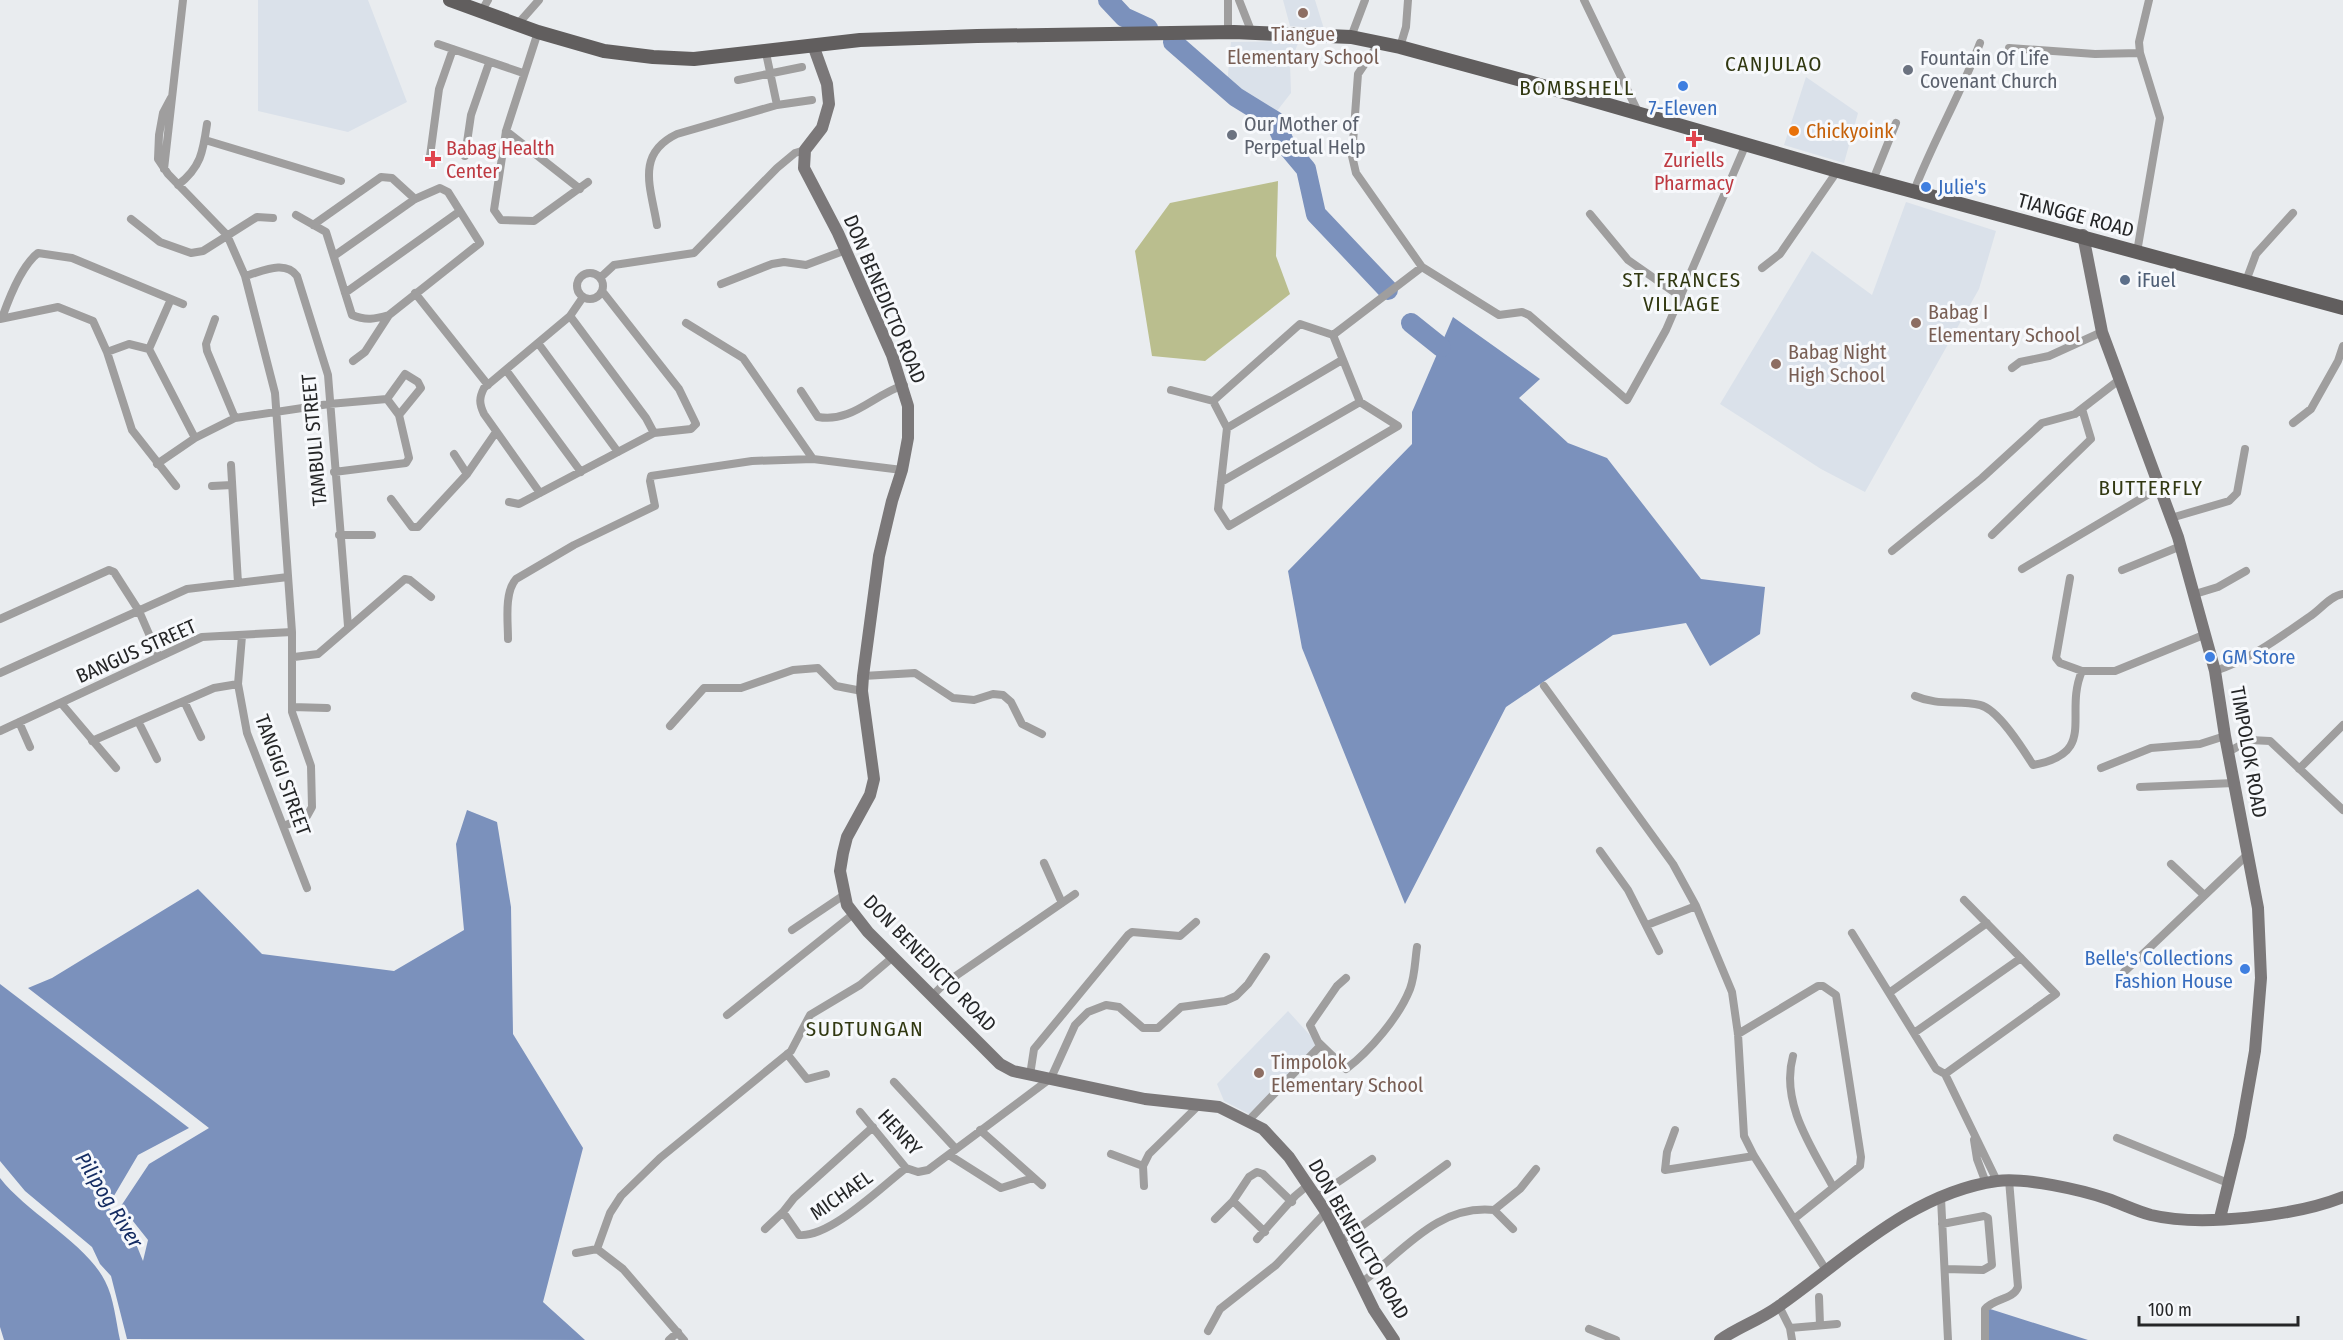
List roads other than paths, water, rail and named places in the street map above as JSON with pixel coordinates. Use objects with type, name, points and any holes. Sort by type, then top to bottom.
[{"type":"main road","name":"TIANGGE ROAD","points":[[450,0],[484,6],[517,25],[538,32],[604,51],[641,56],[694,58],[870,40],[1131,33],[1228,32],[1351,37],[1400,47],[1838,171],[2083,235],[2343,308]]},
{"type":"street","points":[[183,0],[164,169],[227,235],[245,276],[274,393],[294,657],[292,707],[311,766],[312,807],[307,816],[284,825]]},
{"type":"street","points":[[517,25],[539,0]]},
{"type":"street","points":[[1228,0],[1228,32]]},
{"type":"street","points":[[1239,0],[1252,33]]},
{"type":"street","points":[[1351,37],[1365,0]]},
{"type":"street","points":[[1400,47],[1406,27],[1405,5],[1408,0]]},
{"type":"street","points":[[1584,0],[1639,114]]},
{"type":"street","points":[[2137,252],[2160,118],[2140,53],[2139,42],[2148,0]]},
{"type":"street","points":[[538,32],[506,131],[494,206],[501,220],[534,222],[588,182]]},
{"type":"street","points":[[1380,43],[1358,74],[1353,156],[1356,173],[1422,267],[1499,315],[1522,312],[1529,315],[1627,400],[1666,330],[1746,144]]},
{"type":"street","points":[[438,44],[523,73]]},
{"type":"street","points":[[1914,191],[1926,160],[1963,89],[1980,44]]},
{"type":"street","points":[[600,278],[614,265],[694,253],[777,168],[795,153],[805,150],[822,128],[829,104],[827,84],[813,45]]},
{"type":"street","points":[[2009,48],[2095,54],[2140,53]]},
{"type":"street","points":[[430,156],[439,89],[453,49]]},
{"type":"street","points":[[766,52],[777,105]]},
{"type":"street","points":[[465,156],[471,115],[489,63]]},
{"type":"street","points":[[738,80],[802,67]]},
{"type":"street","points":[[657,225],[649,168],[656,147],[676,134],[777,105],[812,99]]},
{"type":"street","points":[[1873,180],[1896,123]]},
{"type":"street","points":[[178,185],[193,173],[205,140],[207,124]]},
{"type":"street","points":[[506,131],[580,189]]},
{"type":"street","points":[[205,140],[341,181]]},
{"type":"street","name":"DON BENEDICTO ROAD","points":[[805,150],[804,168],[846,250],[904,385],[908,417],[903,470],[891,501],[879,556],[863,676],[862,691],[874,779],[870,795],[848,837],[840,871],[844,895],[852,915],[1000,1064],[1013,1071],[1145,1099],[1219,1107],[1263,1129],[1289,1157],[1326,1212],[1374,1310],[1394,1340]]},
{"type":"street","points":[[1762,268],[1780,254],[1838,171]]},
{"type":"street","points":[[313,225],[381,177],[392,178],[415,199]]},
{"type":"street","points":[[334,256],[415,199],[440,188],[448,192],[480,243],[389,315],[365,352],[353,361]]},
{"type":"street","points":[[345,293],[460,211]]},
{"type":"street","points":[[2246,281],[2256,254],[2293,213]]},
{"type":"street","points":[[1590,214],[1628,260],[1681,297]]},
{"type":"street","points":[[296,215],[326,232],[352,315],[373,320],[389,315]]},
{"type":"street","points":[[131,219],[160,242],[190,253],[203,251],[257,217],[273,218]]},
{"type":"street","name":"TIMPOLOK ROAD","points":[[2083,235],[2102,332],[2181,546],[2215,671],[2259,918],[2261,978],[2255,1051],[2248,1096],[2220,1218]]},
{"type":"street","points":[[721,284],[772,264],[784,262],[806,265],[846,250]]},
{"type":"street","points":[[1,319],[31,258],[38,253],[72,258],[183,304]]},
{"type":"street","name":"TAMBULI STREET","points":[[245,276],[282,266],[292,269],[297,276],[328,375],[348,626]]},
{"type":"street","points":[[1333,336],[1422,267]]},
{"type":"street","points":[[583,297],[577,288],[580,277],[589,273],[600,278]]},
{"type":"street","points":[[508,502],[519,504],[654,433],[691,429],[696,424],[679,389],[602,291],[600,278]]},
{"type":"street","points":[[583,297],[595,298],[602,291]]},
{"type":"street","points":[[415,293],[488,385]]},
{"type":"street","points":[[540,493],[496,432],[479,404],[480,396],[488,385],[570,316],[583,297]]},
{"type":"street","points":[[149,349],[171,299]]},
{"type":"street","points":[[1,319],[58,308],[80,314],[93,321],[107,352],[132,430],[176,486]]},
{"type":"street","points":[[570,316],[646,417],[654,433]]},
{"type":"street","points":[[215,319],[206,344],[207,351],[235,418]]},
{"type":"street","points":[[686,322],[743,358],[813,459]]},
{"type":"street","points":[[1171,390],[1213,401],[1227,428],[1218,509],[1229,526],[1398,426],[1360,402],[1333,336],[1300,324],[1213,401]]},
{"type":"street","points":[[2012,368],[2023,361],[2049,356],[2102,332]]},
{"type":"street","points":[[538,343],[618,452]]},
{"type":"street","points":[[107,352],[129,344],[149,349],[195,438]]},
{"type":"street","points":[[2293,423],[2312,409],[2338,362],[2343,346]]},
{"type":"street","points":[[1227,428],[1342,360]]},
{"type":"street","points":[[506,370],[581,472]]},
{"type":"street","points":[[157,464],[195,438],[235,418],[329,404],[387,399],[405,374],[418,382],[421,388],[399,415]]},
{"type":"street","points":[[1892,551],[1982,478],[2042,423],[2075,414],[2119,380]]},
{"type":"street","points":[[801,391],[818,417],[838,418],[858,410],[886,390],[904,385]]},
{"type":"street","points":[[334,472],[406,463],[409,458],[399,415],[387,399]]},
{"type":"street","points":[[1221,482],[1360,402]]},
{"type":"street","points":[[1992,535],[2091,439],[2082,409]]},
{"type":"street","points":[[391,499],[412,527],[416,528],[466,474],[496,432]]},
{"type":"street","points":[[2171,518],[2229,501],[2237,494],[2245,449]]},
{"type":"street","points":[[454,454],[466,474]]},
{"type":"street","points":[[508,639],[509,595],[511,585],[516,579],[574,545],[655,506],[651,476],[752,461],[813,459],[903,470]]},
{"type":"street","points":[[231,465],[238,583]]},
{"type":"street","points":[[212,486],[232,485]]},
{"type":"street","points":[[2022,569],[2158,488]]},
{"type":"street","points":[[339,535],[372,535]]},
{"type":"street","points":[[2122,570],[2181,546]]},
{"type":"street","points":[[0,619],[109,570],[114,572],[139,611],[159,657]]},
{"type":"street","points":[[2195,594],[2218,586],[2246,571]]},
{"type":"street","points":[[0,673],[187,589],[288,577]]},
{"type":"street","points":[[2070,578],[2056,658],[2060,663],[2082,671],[2115,671],[2205,634]]},
{"type":"street","points":[[294,657],[318,654],[405,579],[410,580],[431,597]]},
{"type":"street","points":[[2215,671],[2237,664],[2343,593]]},
{"type":"street","name":"BANGUS STREET","points":[[0,731],[202,637],[292,632]]},
{"type":"street","name":"TANGIGI STREET","points":[[242,636],[238,684],[247,733],[307,888]]},
{"type":"street","points":[[670,726],[704,688],[741,688],[804,668],[818,668],[836,686],[862,691]]},
{"type":"street","points":[[1916,696],[1935,703],[1985,706],[2001,720],[2033,765],[2062,757],[2072,745],[2078,684],[2082,671]]},
{"type":"street","points":[[863,676],[915,673],[953,698],[974,700],[993,694],[1003,695],[1011,702],[1022,724],[1042,734]]},
{"type":"street","points":[[92,741],[214,688],[238,684]]},
{"type":"street","points":[[1544,686],[1673,864],[1696,906],[1732,993],[1738,1034],[1744,1136],[1754,1156],[1826,1270]]},
{"type":"street","points":[[184,701],[201,737]]},
{"type":"street","points":[[61,703],[116,768]]},
{"type":"street","points":[[292,707],[327,708]]},
{"type":"street","points":[[138,721],[157,759]]},
{"type":"street","points":[[19,722],[30,747]]},
{"type":"street","points":[[2299,769],[2343,725]]},
{"type":"street","points":[[2101,768],[2151,748],[2200,744],[2225,736]]},
{"type":"street","points":[[2228,752],[2250,740],[2260,738],[2270,741],[2343,810]]},
{"type":"street","points":[[2140,787],[2234,783]]},
{"type":"street","points":[[1600,851],[1628,890],[1659,951]]},
{"type":"street","points":[[2124,972],[2203,894],[2247,855]]},
{"type":"street","points":[[1044,863],[1062,903]]},
{"type":"street","points":[[2171,864],[2203,894]]},
{"type":"street","points":[[932,996],[944,984],[1075,894]]},
{"type":"street","points":[[792,930],[844,895]]},
{"type":"street","points":[[1945,1074],[2056,994],[1964,900]]},
{"type":"street","points":[[1647,925],[1696,906]]},
{"type":"street","points":[[727,1015],[852,915]]},
{"type":"street","points":[[1030,1075],[1034,1049],[1128,935],[1132,932],[1180,936],[1196,922]]},
{"type":"street","points":[[1889,993],[1987,924]]},
{"type":"street","points":[[1852,933],[1936,1069],[1945,1074],[1974,1140],[1984,1153],[1998,1181],[2018,1287],[2012,1296],[1994,1301],[1985,1309],[1985,1340]]},
{"type":"street","points":[[1346,978],[1337,986],[1310,1025],[1321,1044],[1346,1069],[1362,1057],[1388,1025],[1410,989],[1417,947]]},
{"type":"street","points":[[597,1249],[610,1213],[621,1196],[677,1143],[787,1054],[810,1015],[860,985],[893,957]]},
{"type":"street","points":[[953,1152],[1051,1078],[1075,1025],[1088,1012],[1106,1005],[1119,1007],[1143,1028],[1158,1028],[1181,1007],[1225,1001],[1236,996],[1248,984],[1266,957]]},
{"type":"street","points":[[1914,1033],[2021,958]]},
{"type":"street","points":[[1738,1034],[1818,986],[1823,986],[1836,995],[1861,1157],[1860,1166],[1794,1219]]},
{"type":"street","points":[[1249,1120],[1321,1044]]},
{"type":"street","points":[[787,1054],[807,1079],[826,1074]]},
{"type":"street","points":[[1793,1056],[1790,1076],[1799,1126],[1833,1187]]},
{"type":"street","points":[[894,1082],[953,1152],[1001,1188],[1034,1178]]},
{"type":"street","points":[[1144,1186],[1143,1166],[1153,1149],[1198,1106]]},
{"type":"street","name":"HENRY","points":[[860,1112],[906,1168],[918,1172],[928,1170],[953,1152]]},
{"type":"street","name":"MICHAEL","points":[[873,1127],[794,1198],[783,1212],[799,1235],[810,1236],[831,1226],[906,1168]]},
{"type":"street","points":[[980,1130],[1042,1185]]},
{"type":"street","points":[[1675,1130],[1667,1152],[1665,1170],[1754,1156]]},
{"type":"street","points":[[2117,1138],[2228,1183]]},
{"type":"street","points":[[1111,1154],[1143,1166]]},
{"type":"street","points":[[1316,1197],[1372,1159]]},
{"type":"street","points":[[1341,1241],[1447,1164]]},
{"type":"street","points":[[1361,1283],[1437,1222],[1472,1209],[1494,1210],[1520,1190],[1536,1169]]},
{"type":"street","points":[[1215,1219],[1233,1202],[1249,1178],[1257,1172],[1263,1174],[1292,1202]]},
{"type":"street","points":[[1720,1340],[1735,1336],[1779,1306],[1891,1222],[1941,1198],[1998,1181],[2081,1191],[2168,1218],[2220,1218],[2316,1207],[2343,1197]]},
{"type":"street","points":[[1257,1239],[1308,1185]]},
{"type":"street","points":[[1941,1198],[1948,1340]]},
{"type":"street","points":[[1233,1202],[1265,1232]]},
{"type":"street","points":[[1494,1210],[1513,1229]]},
{"type":"street","points":[[765,1229],[783,1212]]},
{"type":"street","points":[[1208,1331],[1220,1309],[1276,1265],[1326,1212]]},
{"type":"street","points":[[1942,1224],[1984,1216],[1988,1218],[1992,1265],[1983,1270],[1945,1269]]},
{"type":"street","points":[[576,1253],[597,1249],[623,1269],[684,1340]]},
{"type":"street","points":[[1819,1297],[1820,1325]]},
{"type":"street","points":[[1779,1306],[1790,1328],[1792,1340]]},
{"type":"street","points":[[1790,1328],[1837,1324]]},
{"type":"street","points":[[1588,1329],[1616,1340]]},
{"type":"street","points":[[669,1340],[678,1332]]},
{"type":"water","points":[[1453,317],[1540,379],[1519,398],[1568,443],[1607,458],[1701,579],[1765,587],[1760,634],[1710,666],[1686,623],[1613,635],[1506,707],[1405,904],[1302,648],[1288,571],[1412,444],[1412,412]]},
{"type":"water","name":"Pilipog River","points":[[467,810],[497,822],[511,907],[513,1034],[583,1148],[543,1302],[585,1340],[127,1339],[111,1276],[100,1264],[92,1247],[25,1191],[0,1161],[0,984],[189,1128],[138,1155],[108,1206],[134,1239],[143,1261],[148,1240],[121,1206],[149,1164],[209,1128],[28,988],[52,978],[198,889],[262,954],[394,971],[464,930],[456,844]]},
{"type":"water","points":[[0,1178],[26,1204],[71,1241],[96,1267],[111,1295],[120,1340],[4,1340],[0,1327]]},
{"type":"water","points":[[1987,1308],[2088,1340],[1988,1340]]},
{"type":"waterway","points":[[1108,0],[1124,17],[1148,28]]},
{"type":"waterway","points":[[1173,42],[1236,97],[1275,121],[1285,144],[1306,169],[1316,214],[1388,290]]},
{"type":"waterway","points":[[1411,323],[1441,347]]},
{"type":"place","name":"Tiangue Elementary School","points":[[1303,13]]},
{"type":"place","name":"Fountain Of Life Covenant Church","points":[[1908,70]]},
{"type":"place","name":"7-Eleven","points":[[1683,86]]},
{"type":"place","name":"Chickyoink","points":[[1794,131]]},
{"type":"place","name":"Our Mother of Perpetual Help","points":[[1232,135]]},
{"type":"place","name":"Zuriells Pharmacy","points":[[1694,139]]},
{"type":"place","name":"Babag Health Center","points":[[433,159]]},
{"type":"place","name":"Julie's","points":[[1926,187]]},
{"type":"place","name":"iFuel","points":[[2125,280]]},
{"type":"place","name":"Babag I Elementary School","points":[[1916,323]]},
{"type":"place","name":"Babag Night High School","points":[[1776,364]]},
{"type":"place","name":"GM Store","points":[[2210,657]]},
{"type":"place","name":"Belle's Collections Fashion House","points":[[2245,969]]},
{"type":"place","name":"Timpolok Elementary School","points":[[1259,1073]]},
{"type":"district","name":"CANJULAO","points":[[1774,64]]},
{"type":"district","name":"BOMBSHELL","points":[[1577,88]]},
{"type":"district","name":"ST. FRANCES VILLAGE","points":[[1682,292]]},
{"type":"district","name":"BUTTERFLY","points":[[2151,488]]},
{"type":"district","name":"SUDTUNGAN","points":[[865,1029]]}]
